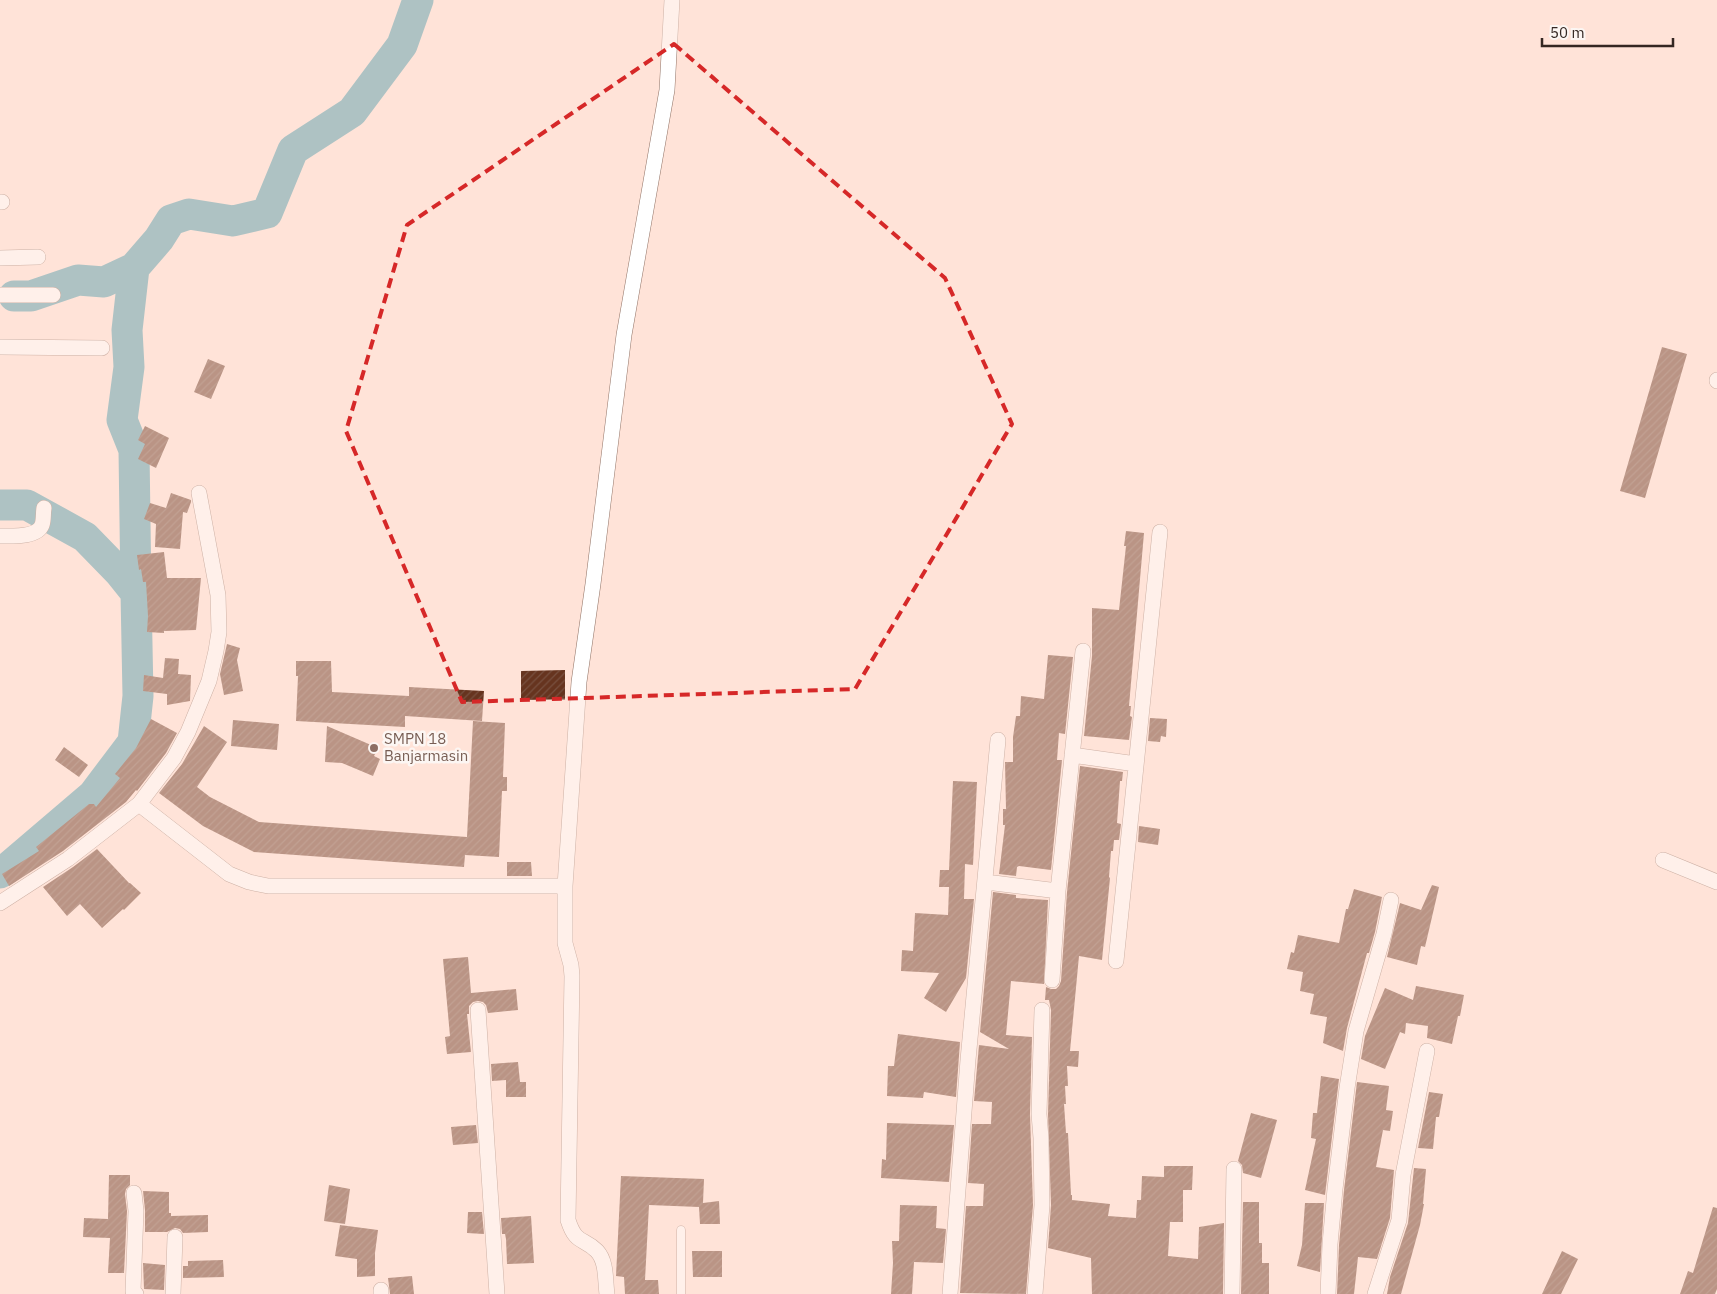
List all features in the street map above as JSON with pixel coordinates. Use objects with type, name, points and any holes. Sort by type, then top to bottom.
[{"type":"street","points":[[607,1294],[602,1259],[597,1252],[578,1240],[572,1232],[568,1220],[572,976],[565,943],[565,886],[579,682],[624,335],[667,90],[672,0]]},
{"type":"street","points":[[0,258],[38,257]]},
{"type":"street","points":[[0,295],[53,295]]},
{"type":"street","points":[[0,348],[102,348]]},
{"type":"street","points":[[0,903],[68,859],[139,804],[174,758],[188,732],[206,689],[216,652],[219,632],[218,595],[199,493]]},
{"type":"street","points":[[0,536],[23,536],[38,531],[42,526],[44,508]]},
{"type":"street","points":[[1116,962],[1160,532]]},
{"type":"street","points":[[1052,980],[1058,892],[1083,651]]},
{"type":"street","points":[[950,1294],[968,1060],[998,740]]},
{"type":"street","points":[[1072,755],[1136,764]]},
{"type":"street","points":[[139,804],[228,874],[248,882],[268,886],[565,886]]},
{"type":"street","points":[[1663,860],[1717,882]]},
{"type":"street","points":[[986,882],[1058,892]]},
{"type":"street","points":[[1328,1294],[1334,1199],[1356,1031],[1384,934],[1391,900]]},
{"type":"street","points":[[478,1010],[497,1294]]},
{"type":"street","points":[[1035,1294],[1042,1205],[1042,1138],[1039,1114],[1042,1010]]},
{"type":"street","points":[[1375,1294],[1399,1220],[1403,1175],[1427,1051]]},
{"type":"street","points":[[1232,1294],[1234,1169]]},
{"type":"street","points":[[134,1193],[136,1212],[133,1291],[136,1294]]},
{"type":"street","points":[[173,1294],[175,1238]]},
{"type":"lane","points":[[680,1294],[681,1230]]},
{"type":"highlighted area","points":[[674,44],[945,278],[1012,424],[855,689],[462,702],[346,431],[407,225]]},
{"type":"building","points":[[1662,347],[1687,354],[1645,498],[1620,491]]},
{"type":"building","points":[[208,359],[225,366],[211,399],[194,392]]},
{"type":"building","points":[[145,426],[169,438],[156,468],[138,459],[145,444],[138,440]]},
{"type":"building","points":[[171,493],[191,500],[187,513],[183,512],[180,549],[155,547],[156,524],[144,519],[150,503],[166,508]]},
{"type":"building","points":[[1126,531],[1144,533],[1129,706],[1131,706],[1130,716],[1132,717],[1129,740],[1084,736],[1092,656],[1092,608],[1119,610]]},
{"type":"building","points":[[164,552],[167,578],[201,578],[196,630],[164,631],[164,633],[147,632],[146,582],[143,582],[141,569],[139,570],[137,555]]},
{"type":"building","points":[[227,644],[240,648],[237,660],[243,691],[224,695],[220,674]]},
{"type":"building","points":[[1048,655],[1073,657],[1065,734],[1059,733],[1057,760],[1062,760],[1051,870],[1019,866],[1017,867],[1016,876],[999,874],[1005,825],[1003,825],[1003,809],[1006,809],[1005,762],[1013,762],[1013,737],[1016,716],[1020,716],[1021,696],[1044,699]]},
{"type":"building","points":[[165,658],[179,659],[178,674],[191,675],[190,701],[167,705],[167,694],[143,691],[144,675],[163,678]]},
{"type":"building","points":[[296,661],[331,661],[332,692],[409,696],[409,687],[484,691],[482,721],[405,716],[405,727],[296,721],[298,676],[296,676]]},
{"type":"building","points":[[565,670],[565,700],[521,700],[521,671]]},
{"type":"building","points":[[1150,718],[1167,719],[1166,737],[1161,736],[1160,742],[1148,741]]},
{"type":"building","points":[[151,719],[177,733],[166,753],[137,791],[126,802],[63,851],[9,886],[2,874],[39,851],[36,847],[89,804],[94,804],[96,807],[120,778],[115,774],[136,748]]},
{"type":"building","points":[[233,720],[279,724],[277,750],[231,746]]},
{"type":"building","points":[[473,721],[505,723],[503,777],[507,777],[507,791],[502,791],[499,857],[465,855],[464,867],[254,852],[203,826],[159,793],[182,764],[204,726],[227,742],[197,787],[210,797],[259,822],[467,837]]},
{"type":"building","points":[[327,726],[378,748],[374,756],[380,759],[373,776],[342,763],[325,762]]},
{"type":"building","points":[[64,747],[88,765],[79,777],[55,760]]},
{"type":"building","points":[[1080,766],[1123,772],[1122,781],[1120,781],[1117,823],[1121,824],[1119,840],[1114,840],[1113,851],[1111,851],[1102,960],[1079,956],[1070,1051],[1079,1051],[1078,1067],[1067,1066],[1068,1086],[1065,1086],[1066,1104],[1064,1104],[1066,1133],[1068,1133],[1072,1200],[1110,1204],[1108,1216],[1136,1218],[1137,1200],[1141,1200],[1142,1176],[1164,1177],[1164,1166],[1193,1166],[1192,1190],[1183,1190],[1183,1222],[1170,1222],[1168,1256],[1198,1259],[1199,1227],[1224,1223],[1223,1294],[1092,1294],[1091,1258],[1048,1248],[1051,1205],[1048,1114],[1051,1010],[1049,1000],[1045,1000],[1046,987],[1056,989],[1061,981],[1067,892]]},
{"type":"building","points":[[953,781],[977,782],[973,865],[965,864],[964,899],[974,899],[966,978],[946,1012],[924,998],[939,973],[901,971],[902,950],[913,951],[915,913],[948,915],[949,887],[939,887],[940,870],[949,870]]},
{"type":"building","points":[[1139,826],[1160,829],[1158,845],[1138,842]]},
{"type":"building","points":[[97,849],[141,893],[102,928],[80,904],[67,916],[43,887]]},
{"type":"building","points":[[507,862],[531,862],[532,876],[507,876]]},
{"type":"building","points":[[1432,885],[1439,887],[1425,947],[1421,946],[1417,965],[1387,957],[1400,903],[1421,910]]},
{"type":"building","points":[[1354,889],[1382,897],[1375,932],[1369,953],[1367,953],[1347,1028],[1343,1051],[1323,1043],[1327,1017],[1310,1014],[1314,994],[1300,991],[1303,972],[1287,969],[1291,952],[1294,953],[1298,935],[1339,943],[1346,909],[1348,909]]},
{"type":"building","points":[[993,892],[1016,895],[1016,898],[1048,900],[1044,984],[1011,981],[1006,1035],[1032,1037],[1030,1114],[1033,1205],[1026,1294],[960,1293],[966,1206],[983,1206],[984,1184],[968,1183],[972,1124],[991,1124],[992,1102],[974,1101],[979,1045],[1009,1049],[980,1032]]},
{"type":"building","points":[[468,957],[471,993],[516,989],[518,1010],[488,1013],[483,1002],[473,1002],[469,1006],[469,1014],[467,1014],[471,1052],[447,1054],[445,1037],[450,1036],[443,959]]},
{"type":"building","points":[[1416,986],[1464,995],[1452,1044],[1427,1038],[1428,1026],[1406,1023],[1405,1034],[1400,1032],[1385,1069],[1361,1059],[1365,1036],[1385,988],[1413,1000]]},
{"type":"building","points":[[898,1034],[960,1042],[956,1097],[924,1092],[923,1098],[887,1096],[888,1066],[894,1066]]},
{"type":"building","points":[[518,1062],[520,1082],[526,1082],[526,1097],[506,1097],[506,1080],[492,1081],[491,1064]]},
{"type":"building","points":[[1321,1076],[1339,1079],[1325,1195],[1305,1190],[1316,1139],[1311,1138],[1313,1113],[1317,1113]]},
{"type":"building","points":[[1357,1082],[1389,1086],[1386,1110],[1393,1111],[1390,1131],[1383,1130],[1376,1167],[1394,1170],[1390,1218],[1377,1259],[1358,1257],[1354,1294],[1337,1294],[1344,1190]]},
{"type":"building","points":[[1429,1092],[1443,1094],[1439,1117],[1436,1117],[1433,1149],[1418,1148]]},
{"type":"building","points":[[1251,1113],[1277,1120],[1261,1178],[1243,1173],[1242,1165],[1238,1161]]},
{"type":"building","points":[[887,1123],[954,1125],[949,1182],[881,1178],[882,1159],[886,1160]]},
{"type":"building","points":[[476,1125],[478,1143],[453,1145],[451,1127]]},
{"type":"building","points":[[1414,1168],[1426,1169],[1424,1204],[1420,1225],[1401,1294],[1387,1294],[1390,1277],[1408,1223]]},
{"type":"building","points":[[109,1175],[130,1175],[130,1185],[126,1189],[125,1194],[127,1211],[124,1273],[108,1273],[110,1238],[83,1237],[84,1218],[108,1219]]},
{"type":"building","points":[[621,1176],[704,1179],[703,1203],[719,1201],[720,1224],[700,1224],[699,1207],[649,1205],[645,1280],[658,1280],[659,1294],[625,1294],[624,1277],[616,1276]]},
{"type":"building","points":[[329,1185],[350,1189],[345,1224],[324,1221]]},
{"type":"building","points":[[143,1191],[169,1192],[169,1213],[171,1213],[171,1216],[208,1215],[208,1232],[183,1233],[180,1229],[175,1228],[167,1232],[145,1232]]},
{"type":"building","points":[[1243,1202],[1259,1202],[1259,1243],[1262,1243],[1262,1263],[1269,1263],[1269,1294],[1241,1294]]},
{"type":"building","points":[[1305,1203],[1324,1203],[1320,1272],[1297,1266],[1302,1245]]},
{"type":"building","points":[[900,1205],[937,1206],[936,1228],[946,1229],[943,1263],[914,1262],[912,1294],[891,1294],[892,1241],[899,1241]]},
{"type":"building","points":[[1713,1207],[1717,1208],[1717,1289],[1715,1294],[1680,1294],[1688,1271],[1693,1273]]},
{"type":"building","points":[[468,1212],[482,1212],[484,1234],[467,1233]]},
{"type":"building","points":[[531,1216],[534,1263],[507,1264],[506,1239],[505,1234],[502,1234],[501,1218]]},
{"type":"building","points":[[340,1225],[378,1230],[375,1276],[357,1277],[357,1259],[335,1256]]},
{"type":"building","points":[[692,1251],[722,1251],[722,1277],[693,1277]]},
{"type":"building","points":[[1562,1251],[1578,1259],[1561,1294],[1542,1294]]},
{"type":"building","points":[[223,1260],[224,1277],[183,1278],[183,1266],[188,1266],[188,1261]]},
{"type":"building","points":[[143,1263],[165,1265],[164,1290],[144,1289]]},
{"type":"building","points":[[412,1276],[414,1294],[390,1294],[388,1278]]},
{"type":"waterway","points":[[136,593],[134,450],[122,420],[129,367],[127,330],[134,268],[159,239],[171,220],[189,214],[233,221],[267,213],[293,150],[352,112],[402,45],[418,0]]},
{"type":"waterway","points":[[14,296],[31,296],[78,280],[104,282],[134,268]]},
{"type":"waterway","points":[[0,505],[27,505],[85,537],[120,573],[136,593],[138,696],[133,742],[93,795],[0,873]]},
{"type":"place","name":"SMPN 18 Banjarmasin","points":[[374,748]]}]
